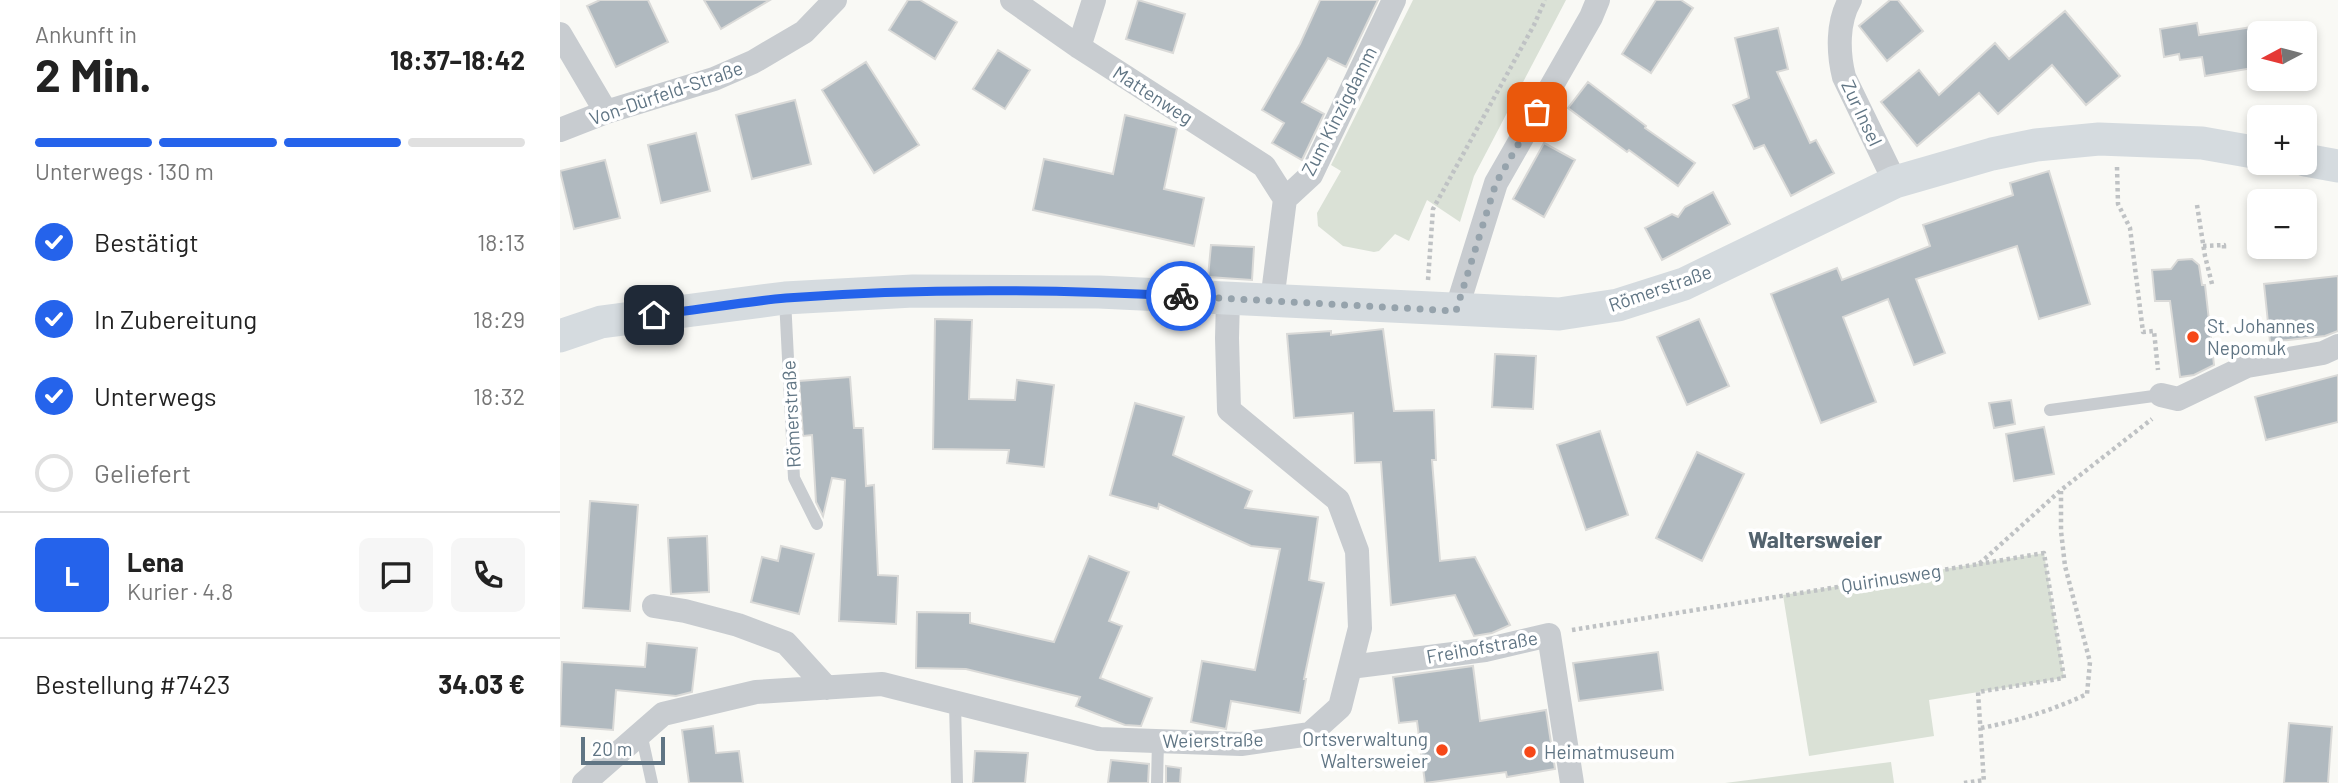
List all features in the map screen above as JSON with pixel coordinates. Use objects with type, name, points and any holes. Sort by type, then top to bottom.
[{"type":"street","name":"Von-Dürfeld-Straße","points":[[560,130],[606,112],[714,79],[753,62],[804,32],[835,0]]},
{"type":"street","name":"Mattenweg","points":[[1012,0],[1079,47],[1264,166],[1285,199]]},
{"type":"street","points":[[1079,47],[1094,0]]},
{"type":"street","name":"Zum Kinzigdamm","points":[[1285,199],[1311,175],[1394,0]]},
{"type":"street","points":[[1441,310],[1496,183],[1598,0]]},
{"type":"street","name":"Zur Insel","points":[[1850,0],[1840,42],[1840,61],[1844,77],[1895,183]]},
{"type":"street","points":[[560,34],[606,112]]},
{"type":"street","name":"Römerstraße","points":[[560,336],[601,322],[785,298],[926,291],[1098,292],[1559,314],[1618,305],[1684,284],[1895,183],[1992,154],[2099,139],[2180,147],[2202,143],[2247,151]]},
{"type":"street","points":[[2317,162],[2338,166]]},
{"type":"street","points":[[1272,302],[1285,199]]},
{"type":"street","name":"Weierstraße","points":[[584,783],[663,714],[757,692],[882,684],[1099,739],[1241,744],[1310,734],[1340,706],[1360,628],[1357,551],[1338,500],[1229,410],[1228,299]]},
{"type":"street","points":[[2169,397],[2247,366],[2323,353],[2338,346]]},
{"type":"street","points":[[654,606],[698,614],[786,643],[827,688]]},
{"type":"street","name":"Freihofstraße","points":[[1350,667],[1485,650],[1549,635],[1572,783]]},
{"type":"lane","name":"Römerstraße","points":[[785,298],[794,478],[817,524]]},
{"type":"lane","points":[[2050,410],[2169,397]]},
{"type":"lane","points":[[955,703],[957,783]]},
{"type":"lane","points":[[641,733],[652,783]]},
{"type":"lane","points":[[1157,783],[1158,741]]},
{"type":"path","points":[[1441,310],[1433,209],[1534,25],[1545,0]]},
{"type":"path","points":[[1979,564],[2169,397],[2154,331],[2143,332],[2130,228],[2118,204],[2116,139]]},
{"type":"path","points":[[2197,205],[2212,284]]},
{"type":"path","points":[[2203,246],[2224,245],[2224,250]]},
{"type":"path","points":[[1964,783],[1984,782],[1981,728],[2054,709],[2087,694],[2090,662],[2065,566],[2061,531],[2061,490]]},
{"type":"path","name":"Quirinusweg","points":[[1549,635],[2044,553],[2064,678],[1978,692],[1981,728]]},
{"type":"shaded area","points":[[1413,0],[1566,0],[1474,176],[1460,222],[1427,200],[1409,241],[1395,234],[1379,251],[1374,252],[1343,246],[1318,226],[1317,213],[1341,171],[1331,165]]},
{"type":"shaded area","points":[[2044,553],[2064,678],[1929,700],[1934,736],[1809,756],[1783,595]]},
{"type":"shaded area","points":[[1891,762],[1894,783],[1725,783]]},
{"type":"building","points":[[600,0],[648,0],[668,42],[616,67],[587,6]]},
{"type":"building","points":[[704,0],[770,0],[721,29]]},
{"type":"building","points":[[908,0],[920,0],[957,22],[935,59],[889,30]]},
{"type":"building","points":[[1138,0],[1185,14],[1173,53],[1126,39]]},
{"type":"building","points":[[1320,0],[1378,0],[1346,67],[1328,58],[1302,102],[1324,114],[1302,160],[1272,143],[1284,123],[1262,110],[1300,44]]},
{"type":"building","points":[[1656,0],[1681,0],[1693,8],[1651,73],[1622,54]]},
{"type":"building","points":[[1890,0],[1898,0],[1923,31],[1887,61],[1859,26]]},
{"type":"building","points":[[2065,11],[2120,76],[2086,105],[2052,65],[1998,114],[1979,93],[1917,146],[1881,102],[1919,70],[1939,95],[1995,43],[2009,59]]},
{"type":"building","points":[[2197,23],[2199,35],[2247,28],[2247,69],[2205,76],[2202,57],[2180,60],[2179,54],[2164,57],[2160,29]]},
{"type":"building","points":[[1778,28],[1788,69],[1777,72],[1810,143],[1816,140],[1834,173],[1791,196],[1764,145],[1754,149],[1733,105],[1749,98],[1735,38]]},
{"type":"building","points":[[998,50],[1030,70],[1005,109],[973,89]]},
{"type":"building","points":[[866,62],[919,145],[874,173],[822,90]]},
{"type":"building","points":[[1588,82],[1646,126],[1645,128],[1695,163],[1678,186],[1568,108]]},
{"type":"building","points":[[795,100],[811,164],[752,179],[736,115]]},
{"type":"building","points":[[1125,115],[1177,128],[1164,189],[1204,198],[1194,246],[1033,210],[1044,159],[1113,174]]},
{"type":"building","points":[[696,133],[710,191],[661,203],[648,145]]},
{"type":"building","points":[[1544,143],[1575,160],[1544,217],[1513,199]]},
{"type":"building","points":[[605,160],[620,218],[574,229],[560,171]]},
{"type":"building","points":[[2049,171],[2090,304],[2039,319],[2017,246],[1916,279],[1945,353],[1914,365],[1888,299],[1843,317],[1876,402],[1821,423],[1771,294],[1837,268],[1842,280],[1930,246],[1923,225],[2013,195],[2010,183]]},
{"type":"building","points":[[1713,192],[1730,224],[1662,260],[1645,228],[1672,214],[1678,217],[1685,207]]},
{"type":"building","points":[[1211,245],[1254,247],[1252,280],[1208,277]]},
{"type":"building","name":"St. Johannes Nepomuk","points":[[2192,259],[2199,265],[2202,285],[2205,285],[2214,365],[2194,375],[2180,377],[2170,301],[2155,301],[2152,270],[2171,269],[2178,260]]},
{"type":"building","points":[[2338,276],[2338,331],[2325,336],[2270,342],[2264,284]]},
{"type":"building","points":[[935,319],[972,320],[969,399],[1015,400],[1017,380],[1054,385],[1044,467],[1007,463],[1009,450],[933,449]]},
{"type":"building","points":[[1699,319],[1729,386],[1687,405],[1657,337]]},
{"type":"building","points":[[1383,329],[1394,411],[1434,410],[1436,460],[1432,460],[1440,561],[1475,557],[1510,625],[1492,633],[1474,636],[1455,595],[1391,605],[1381,462],[1355,463],[1353,413],[1294,418],[1287,334],[1331,331],[1331,335]]},
{"type":"building","points":[[1495,354],[1536,356],[1533,409],[1492,407]]},
{"type":"building","points":[[2338,375],[2338,422],[2266,440],[2255,397]]},
{"type":"building","points":[[850,377],[854,428],[863,428],[866,486],[874,485],[878,575],[898,576],[896,624],[839,621],[845,480],[832,478],[823,516],[816,502],[812,435],[803,436],[799,381]]},
{"type":"building","points":[[2011,400],[2015,424],[1994,428],[1989,403]]},
{"type":"building","points":[[1135,403],[1184,417],[1173,455],[1252,491],[1245,508],[1318,517],[1309,580],[1324,583],[1304,679],[1300,713],[1231,701],[1226,729],[1191,722],[1202,661],[1255,670],[1280,549],[1251,546],[1159,504],[1158,509],[1110,495]]},
{"type":"building","points":[[2044,427],[2054,474],[2014,481],[2006,434]]},
{"type":"building","points":[[1600,431],[1628,515],[1586,530],[1557,445]]},
{"type":"building","points":[[1697,452],[1744,474],[1702,561],[1656,538]]},
{"type":"building","points":[[590,501],[638,505],[630,611],[583,608]]},
{"type":"building","points":[[707,536],[709,592],[671,594],[668,538]]},
{"type":"building","points":[[781,546],[814,554],[799,614],[751,602],[762,557],[778,561]]},
{"type":"building","points":[[1089,556],[1129,572],[1109,621],[1122,626],[1100,678],[1152,698],[1141,726],[1125,725],[1076,706],[1080,697],[966,669],[916,668],[917,612],[970,613],[970,623],[1054,642]]},
{"type":"building","points":[[647,643],[697,648],[692,692],[676,696],[616,690],[613,730],[560,726],[562,662],[645,667]]},
{"type":"building","points":[[1658,652],[1663,690],[1579,701],[1573,663]]},
{"type":"building","points":[[1473,666],[1480,721],[1546,710],[1555,769],[1507,777],[1506,772],[1425,783],[1417,721],[1399,723],[1393,677]]},
{"type":"building","points":[[2289,723],[2332,727],[2328,783],[2284,783]]},
{"type":"building","points":[[713,726],[716,753],[739,751],[743,783],[689,783],[682,730]]},
{"type":"building","points":[[975,751],[1028,753],[1025,783],[973,783]]},
{"type":"building","points":[[1111,760],[1149,764],[1148,783],[1108,783]]},
{"type":"building","points":[[1166,766],[1181,768],[1180,783],[1166,783]]},
{"type":"way so far","points":[[1181,296],[1456,311],[1496,183],[1537,112]]},
{"type":"place","name":"St. Johannes Nepomuk","points":[[2193,337]]},
{"type":"place","name":"Ortsverwaltung Waltersweier","points":[[1442,750]]},
{"type":"place","name":"Heimatmuseum","points":[[1530,752]]},
{"type":"district","name":"Waltersweier","points":[[1815,540]]},
{"type":"route","points":[[654,315],[785,298],[913,291],[1098,292],[1181,296]]}]
